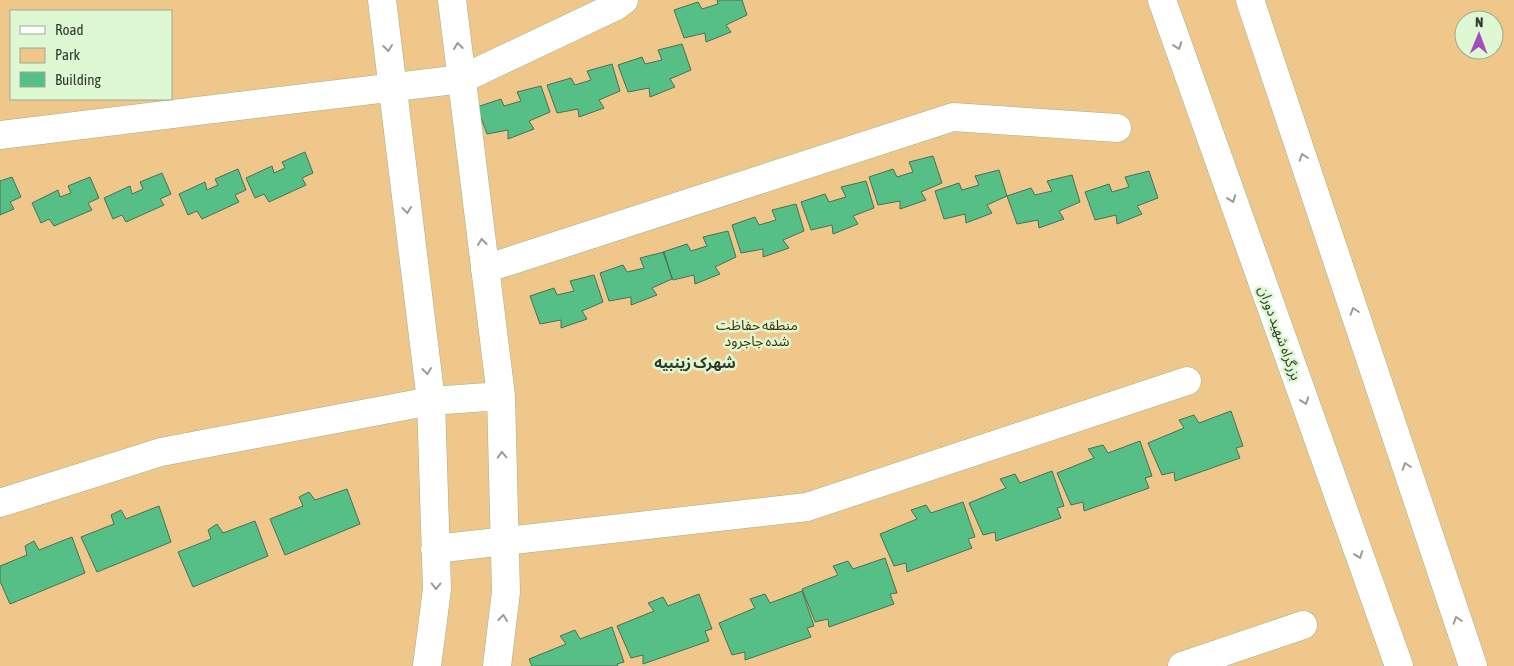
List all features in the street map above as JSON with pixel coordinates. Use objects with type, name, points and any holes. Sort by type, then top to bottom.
[{"type":"main road","points":[[382,0],[431,401],[437,589],[427,666]]},
{"type":"main road","points":[[452,0],[500,396],[506,592],[497,666]]},
{"type":"main road","points":[[0,135],[462,79],[616,6],[624,0]]},
{"type":"main road","name":"بزرگراه شهید دوران","points":[[1162,0],[1399,666]]},
{"type":"main road","points":[[1250,0],[1472,666]]},
{"type":"main road","points":[[485,269],[953,117],[1116,128]]},
{"type":"main road","points":[[435,549],[807,507],[1187,381]]},
{"type":"main road","points":[[0,503],[161,452],[431,401],[500,396]]},
{"type":"main road","points":[[1182,666],[1303,625]]},
{"type":"green space","name":"منطقه حفاظت شده جاجرود","points":[[0,0],[1514,0],[1514,666],[0,666]]},
{"type":"building","points":[[717,0],[742,0],[747,15],[726,25],[731,32],[706,42],[705,33],[684,38],[674,10],[698,2],[702,9],[718,4]]},
{"type":"building","points":[[682,44],[691,70],[670,79],[675,87],[650,97],[649,88],[628,92],[618,65],[642,57],[645,64],[662,60],[658,50]]},
{"type":"building","points":[[612,64],[620,91],[599,100],[604,108],[579,117],[578,109],[557,113],[547,85],[571,78],[575,85],[591,80],[587,71]]},
{"type":"building","points":[[541,86],[550,112],[529,121],[534,129],[508,139],[508,130],[487,134],[477,107],[501,99],[504,106],[521,101],[517,92]]},
{"type":"building","points":[[305,152],[313,173],[302,178],[306,185],[269,202],[264,194],[255,198],[246,178],[272,166],[274,173],[285,168],[282,162]]},
{"type":"building","points":[[933,156],[942,183],[921,192],[926,200],[900,209],[900,201],[878,205],[869,177],[893,169],[897,177],[913,172],[909,162]]},
{"type":"building","points":[[238,169],[246,190],[235,195],[239,202],[202,219],[197,211],[188,215],[179,194],[205,182],[207,190],[218,185],[215,179]]},
{"type":"building","points":[[999,170],[1007,196],[987,205],[992,213],[966,223],[965,214],[944,219],[935,191],[959,183],[962,190],[979,185],[975,176]]},
{"type":"building","points":[[1149,171],[1158,198],[1137,206],[1142,214],[1117,224],[1116,215],[1095,220],[1085,192],[1109,184],[1112,192],[1129,187],[1125,177]]},
{"type":"building","points":[[162,173],[171,194],[160,199],[164,205],[126,222],[122,215],[113,219],[104,198],[130,186],[132,194],[143,189],[140,182]]},
{"type":"building","points":[[1072,175],[1080,202],[1059,211],[1064,219],[1039,228],[1038,220],[1017,224],[1007,196],[1031,188],[1035,195],[1052,191],[1047,181]]},
{"type":"building","points":[[12,177],[21,197],[10,202],[14,209],[0,215],[0,181]]},
{"type":"building","points":[[90,177],[99,198],[88,203],[92,210],[54,226],[49,219],[41,223],[32,203],[58,190],[60,197],[71,193],[68,186]]},
{"type":"building","points":[[866,181],[874,208],[853,216],[858,224],[833,234],[832,225],[811,230],[801,202],[825,194],[829,202],[846,197],[841,187]]},
{"type":"building","points":[[796,204],[804,231],[783,240],[789,248],[763,257],[763,249],[741,253],[732,225],[755,217],[759,225],[776,220],[772,210]]},
{"type":"building","points":[[728,231],[736,257],[715,267],[720,274],[695,284],[694,275],[673,280],[663,252],[687,244],[691,251],[707,246],[703,237]]},
{"type":"building","points":[[664,252],[672,279],[652,288],[657,295],[631,305],[631,297],[609,301],[600,273],[623,265],[627,272],[644,268],[640,258]]},
{"type":"building","points":[[594,275],[603,302],[582,311],[587,319],[561,328],[561,320],[540,324],[530,296],[554,288],[557,295],[574,291],[570,281]]},
{"type":"building","points":[[1231,411],[1243,446],[1236,448],[1240,458],[1175,481],[1174,472],[1162,475],[1148,443],[1184,428],[1179,420],[1194,415],[1199,423]]},
{"type":"building","points":[[1140,441],[1152,476],[1145,478],[1149,488],[1084,511],[1083,502],[1071,505],[1057,473],[1094,458],[1088,449],[1103,445],[1108,453]]},
{"type":"building","points":[[1052,471],[1064,506],[1057,508],[1061,518],[996,541],[995,532],[983,535],[969,503],[1006,488],[1000,479],[1015,474],[1020,483]]},
{"type":"building","points":[[347,489],[360,524],[285,555],[270,519],[303,506],[299,497],[309,492],[315,500]]},
{"type":"building","points":[[963,502],[975,537],[968,539],[972,548],[907,572],[906,563],[894,566],[880,534],[917,519],[911,510],[926,505],[931,513]]},
{"type":"building","points":[[159,506],[171,542],[97,572],[81,537],[114,524],[111,515],[121,510],[126,519]]},
{"type":"building","points":[[255,521],[268,556],[193,587],[178,552],[211,539],[208,530],[217,524],[223,533]]},
{"type":"building","points":[[72,537],[85,573],[10,604],[0,581],[0,566],[27,555],[25,546],[34,541],[39,550]]},
{"type":"building","points":[[885,558],[897,593],[890,594],[894,604],[829,627],[828,619],[815,622],[802,589],[838,575],[833,566],[848,561],[853,569]]},
{"type":"building","points":[[802,591],[814,626],[807,628],[811,637],[745,660],[745,652],[732,655],[719,623],[755,608],[750,599],[765,594],[770,603]]},
{"type":"building","points":[[699,594],[712,629],[705,631],[709,641],[643,664],[643,655],[631,658],[617,626],[654,611],[648,603],[663,597],[668,606]]},
{"type":"building","points":[[612,627],[624,662],[617,664],[618,666],[532,666],[529,659],[566,644],[560,636],[575,630],[580,639]]},
{"type":"district","name":"شهرک زینبیه","points":[[695,362]]}]
